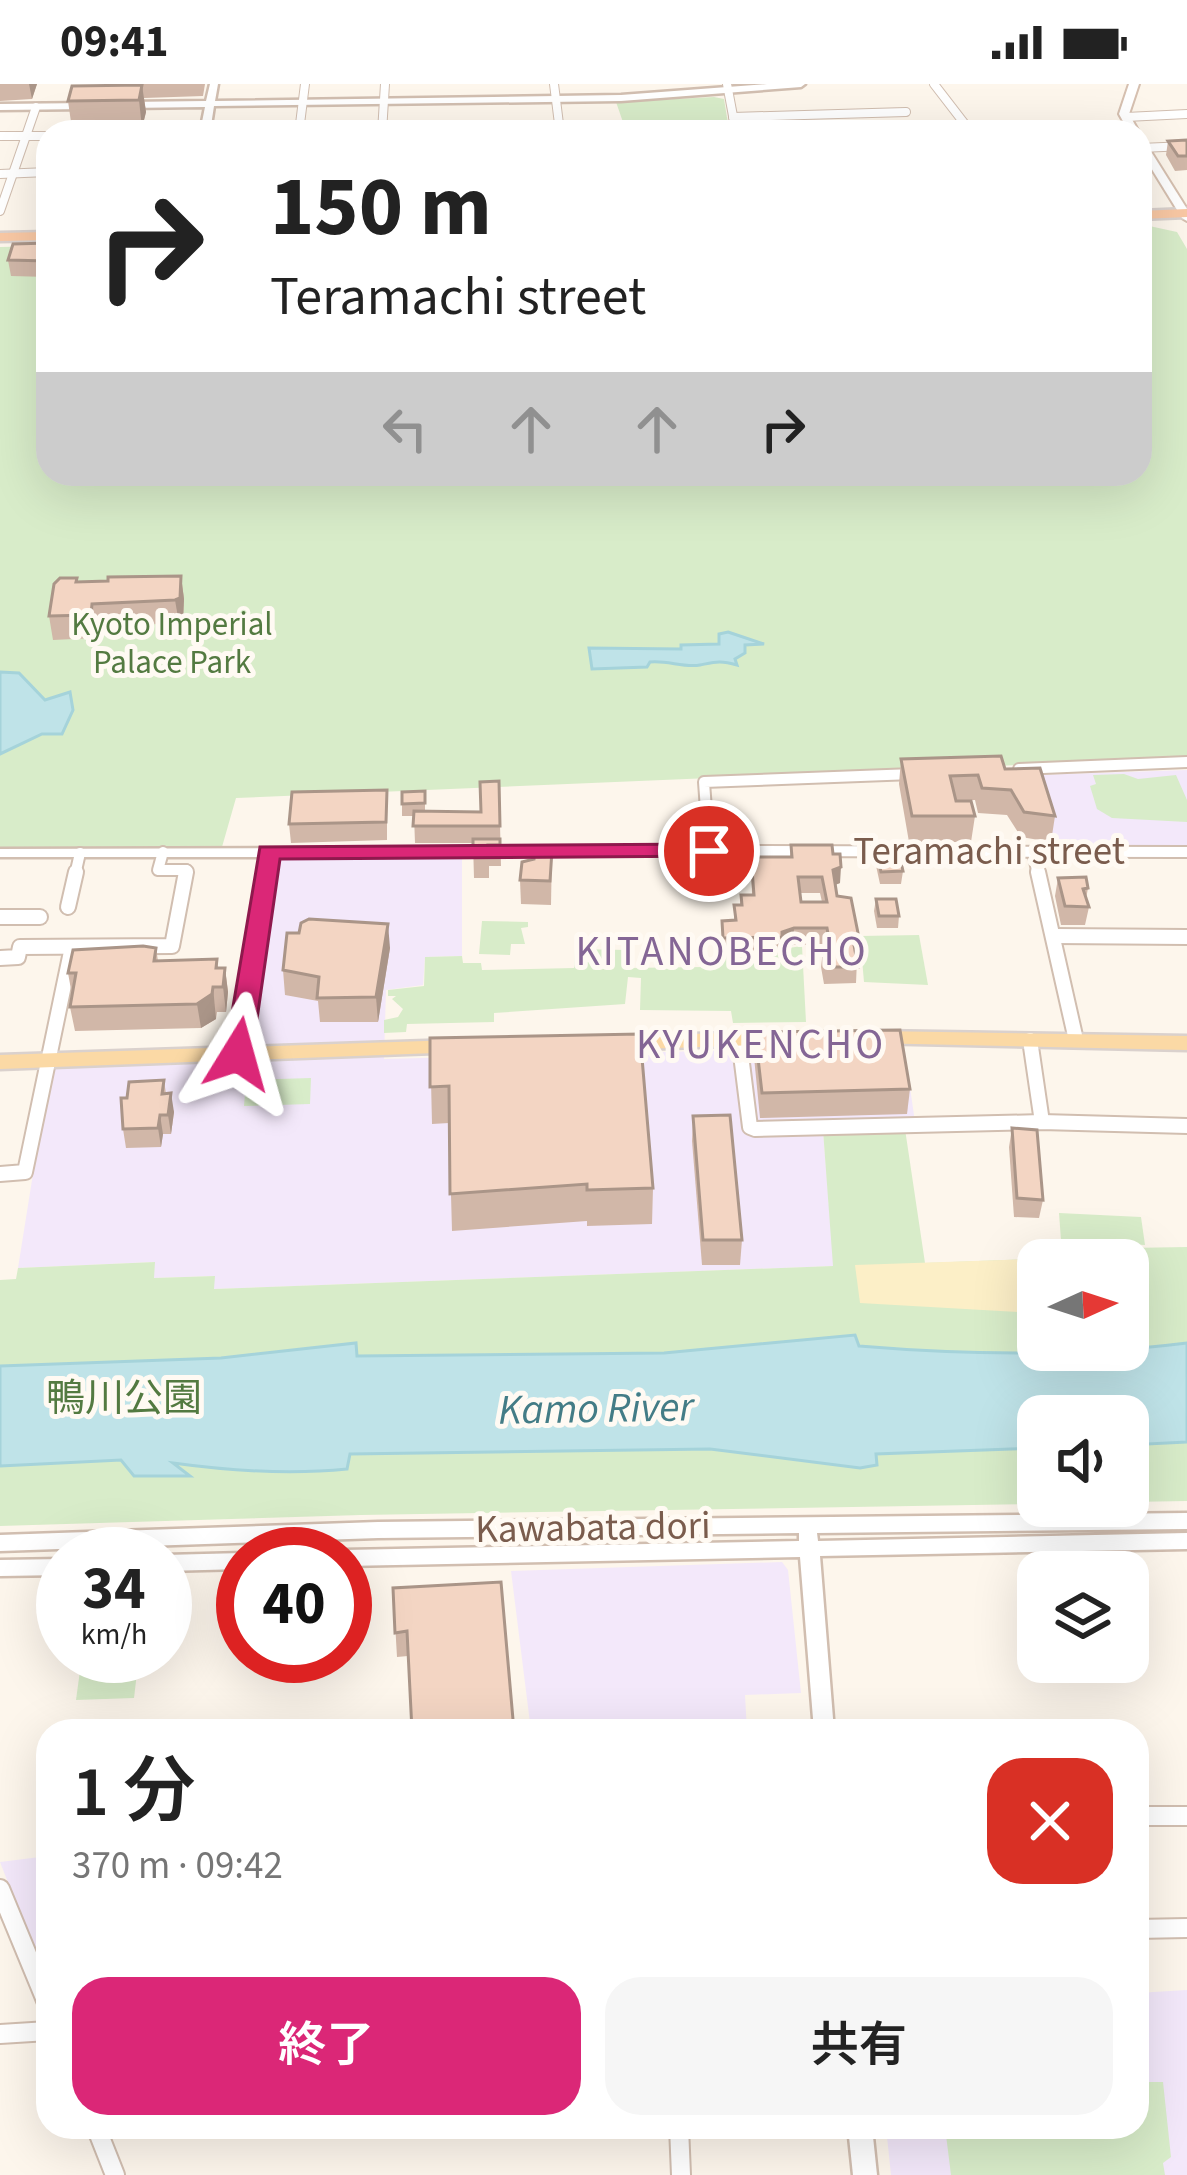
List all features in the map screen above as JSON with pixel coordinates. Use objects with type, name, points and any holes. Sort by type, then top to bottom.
[{"type":"highway","points":[[1152,217],[1183,216]]},
{"type":"highway","points":[[0,240],[36,238]]},
{"type":"main road","points":[[1128,120],[1134,84]]},
{"type":"main road","points":[[1152,164],[1183,216]]},
{"type":"main road","points":[[857,1038],[1187,1043]]},
{"type":"main road","points":[[591,1043],[810,1039]]},
{"type":"main road","points":[[0,1062],[472,1047]]},
{"type":"street","points":[[207,120],[214,84]]},
{"type":"street","points":[[300,120],[305,84]]},
{"type":"street","points":[[382,120],[385,84]]},
{"type":"street","points":[[554,84],[559,120]]},
{"type":"street","points":[[0,107],[557,100],[801,84]]},
{"type":"street","points":[[934,84],[962,120]]},
{"type":"street","points":[[728,86],[734,120]]},
{"type":"street","points":[[0,212],[6,174],[36,107]]},
{"type":"street","points":[[734,117],[906,112]]},
{"type":"street","points":[[1126,117],[1187,114]]},
{"type":"street","points":[[0,136],[36,136]]},
{"type":"street","points":[[1152,146],[1187,146]]},
{"type":"street","points":[[6,174],[36,173]]},
{"type":"street","points":[[1003,770],[1187,762]]},
{"type":"street","points":[[709,851],[704,782],[934,773]]},
{"type":"street","points":[[238,1054],[269,852]]},
{"type":"street","name":"Teramachi street","points":[[0,853],[1187,852]]},
{"type":"street","points":[[68,907],[80,853]]},
{"type":"street","points":[[0,958],[18,957],[20,947],[172,946],[186,870],[158,870],[163,853]]},
{"type":"street","points":[[1033,853],[1076,1040]]},
{"type":"street","points":[[0,917],[40,917]]},
{"type":"street","points":[[1054,936],[1187,937]]},
{"type":"street","points":[[0,1174],[25,1172],[72,947]]},
{"type":"street","points":[[739,1039],[750,1127],[755,1129],[1042,1122],[1187,1126]]},
{"type":"street","points":[[1030,1040],[1042,1122]]},
{"type":"street","name":"Kawabata dori","points":[[372,1557],[1187,1521]]},
{"type":"street","name":"Kawabata dori","points":[[0,1543],[379,1530],[1187,1541]]},
{"type":"street","points":[[808,1536],[823,1719]]},
{"type":"street","points":[[0,1568],[36,1567]]},
{"type":"street","points":[[1149,1816],[1187,1816]]},
{"type":"street","points":[[0,1888],[36,1976]]},
{"type":"street","points":[[1149,1929],[1187,1928]]},
{"type":"street","points":[[0,2034],[36,2031]]},
{"type":"street","points":[[101,2139],[115,2175]]},
{"type":"street","points":[[680,2139],[681,2175]]},
{"type":"street","points":[[861,2139],[865,2175]]},
{"type":"shaded area","points":[[1187,770],[1187,846],[1056,846],[1034,775]]},
{"type":"shaded area","points":[[279,858],[462,858],[462,956],[425,957],[423,985],[386,990],[384,1059],[904,1046],[916,1129],[823,1131],[834,1266],[213,1289],[214,1276],[153,1278],[154,1262],[18,1268],[50,1067],[242,1063],[256,1011]]},
{"type":"shaded area","points":[[782,1562],[788,1570],[801,1693],[745,1695],[746,1719],[530,1719],[511,1571]]},
{"type":"shaded area","points":[[36,1858],[36,1954],[0,1862]]},
{"type":"shaded area","points":[[1187,1990],[1187,2175],[891,2175],[887,2139],[1149,2139],[1149,1992]]},
{"type":"green space","points":[[714,97],[724,99],[727,120],[622,120],[616,102]]},
{"type":"green space","name":"Kyoto Imperial Palace Park","points":[[1152,227],[1177,232],[1187,249],[1187,758],[236,798],[222,847],[0,848],[0,247],[36,246],[36,486],[1152,486]]},
{"type":"green space","points":[[1124,774],[1138,779],[1176,775],[1187,800],[1187,822],[1112,818],[1097,809],[1090,786],[1096,784],[1093,775]]},
{"type":"green space","points":[[482,921],[528,922],[528,927],[521,928],[525,944],[511,944],[510,955],[479,954]]},
{"type":"green space","points":[[919,935],[928,985],[864,982],[860,936]]},
{"type":"green space","points":[[802,946],[806,1022],[733,1023],[731,1011],[640,1010],[641,978],[628,977],[625,1004],[494,1013],[494,1022],[407,1024],[406,1032],[384,1033],[384,1020],[398,1017],[403,1009],[392,999],[396,996],[388,996],[388,990],[424,986],[425,957],[462,956],[463,963],[481,963],[482,970],[574,968],[575,949],[627,950],[628,968],[704,967],[705,960],[725,960],[725,955],[782,954],[782,949]]},
{"type":"green space","points":[[311,1078],[310,1104],[244,1106],[246,1080]]},
{"type":"green space","name":"鴨川公園","points":[[905,1129],[925,1263],[1017,1260],[1017,1371],[1149,1371],[1149,1248],[1187,1247],[1187,1501],[1149,1502],[1149,1395],[1017,1395],[1017,1504],[0,1526],[0,1280],[16,1279],[18,1268],[155,1262],[154,1278],[215,1276],[214,1289],[833,1266],[823,1130]]},
{"type":"green space","points":[[1059,1213],[1141,1217],[1144,1239],[1061,1239]]},
{"type":"green space","points":[[78,1683],[136,1683],[134,1698],[76,1700]]},
{"type":"green space","points":[[1149,2082],[1163,2082],[1171,2157],[1163,2163],[1165,2175],[951,2175],[946,2139],[1149,2139]]},
{"type":"sand","points":[[1017,1260],[1017,1312],[860,1303],[855,1265]]},
{"type":"water","points":[[728,632],[764,644],[745,645],[745,653],[735,659],[737,665],[650,662],[647,667],[592,669],[589,648],[681,649],[681,645],[719,644],[719,634]]},
{"type":"water","points":[[0,672],[19,673],[45,700],[70,692],[73,710],[62,734],[42,734],[0,754]]},
{"type":"water","name":"Kamo River","points":[[855,1335],[859,1346],[1017,1352],[1017,1371],[1149,1371],[1149,1346],[1187,1343],[1187,1442],[1149,1444],[1149,1395],[1017,1395],[1017,1449],[876,1454],[877,1465],[860,1468],[710,1449],[350,1454],[347,1469],[303,1472],[173,1463],[190,1476],[134,1476],[121,1460],[0,1466],[0,1366],[221,1358],[356,1343],[357,1356],[664,1353]]},
{"type":"building","points":[[142,85],[139,100],[68,101],[72,86]]},
{"type":"building","points":[[1187,140],[1187,156],[1178,156],[1168,141]]},
{"type":"building","points":[[36,243],[36,261],[8,260],[13,244]]},
{"type":"building","points":[[181,576],[180,598],[175,600],[92,604],[91,615],[49,616],[54,584],[60,578],[77,578],[76,582]]},
{"type":"building","points":[[1001,756],[1005,769],[1040,768],[1055,816],[1024,812],[1011,790],[982,788],[978,775],[950,776],[956,801],[971,801],[975,816],[912,816],[901,759]]},
{"type":"building","points":[[499,781],[500,826],[413,826],[414,811],[481,812],[480,782]]},
{"type":"building","points":[[387,790],[386,822],[289,824],[292,792]]},
{"type":"building","points":[[425,791],[425,803],[402,804],[402,792]]},
{"type":"building","points":[[473,839],[500,839],[500,845],[488,845],[489,857],[473,857]]},
{"type":"building","points":[[791,845],[832,845],[833,854],[840,854],[841,867],[833,870],[837,896],[851,898],[860,943],[854,945],[858,967],[825,967],[823,951],[831,951],[827,928],[794,928],[782,932],[782,937],[723,938],[722,921],[736,920],[734,905],[742,905],[741,895],[754,895],[751,857],[792,857]],"holes":[[[798,877],[822,877],[827,902],[801,902]]]},
{"type":"building","points":[[876,849],[898,849],[903,871],[881,872]]},
{"type":"building","points":[[534,850],[552,850],[550,881],[520,880],[522,862],[534,859]]},
{"type":"building","points":[[1086,877],[1088,888],[1083,889],[1089,907],[1065,906],[1058,878]]},
{"type":"building","points":[[876,899],[896,899],[899,916],[879,916]]},
{"type":"building","points":[[309,919],[388,924],[376,997],[317,998],[319,977],[283,970],[287,933],[299,933],[301,923]]},
{"type":"building","points":[[156,948],[154,961],[217,959],[216,968],[225,968],[223,987],[213,987],[212,994],[197,1004],[70,1007],[76,973],[68,973],[73,950]]},
{"type":"building","points":[[900,1030],[910,1089],[762,1093],[755,1032]]},
{"type":"building","points":[[640,1034],[653,1188],[587,1190],[587,1184],[450,1194],[449,1086],[430,1087],[430,1038]]},
{"type":"building","points":[[164,1080],[162,1094],[171,1093],[168,1115],[160,1115],[158,1128],[123,1129],[121,1098],[127,1098],[129,1082]]},
{"type":"building","points":[[730,1115],[742,1240],[703,1240],[693,1116]]},
{"type":"building","points":[[1012,1128],[1037,1130],[1043,1200],[1017,1198]]},
{"type":"building","points":[[501,1582],[513,1719],[411,1719],[407,1631],[395,1633],[393,1588]]},
{"type":"district","name":"KITANOBECHO","points":[[722,952]]},
{"type":"district","name":"KYUKENCHO","points":[[761,1045]]},
{"type":"route","points":[[238,1054],[269,852],[709,851]]}]
